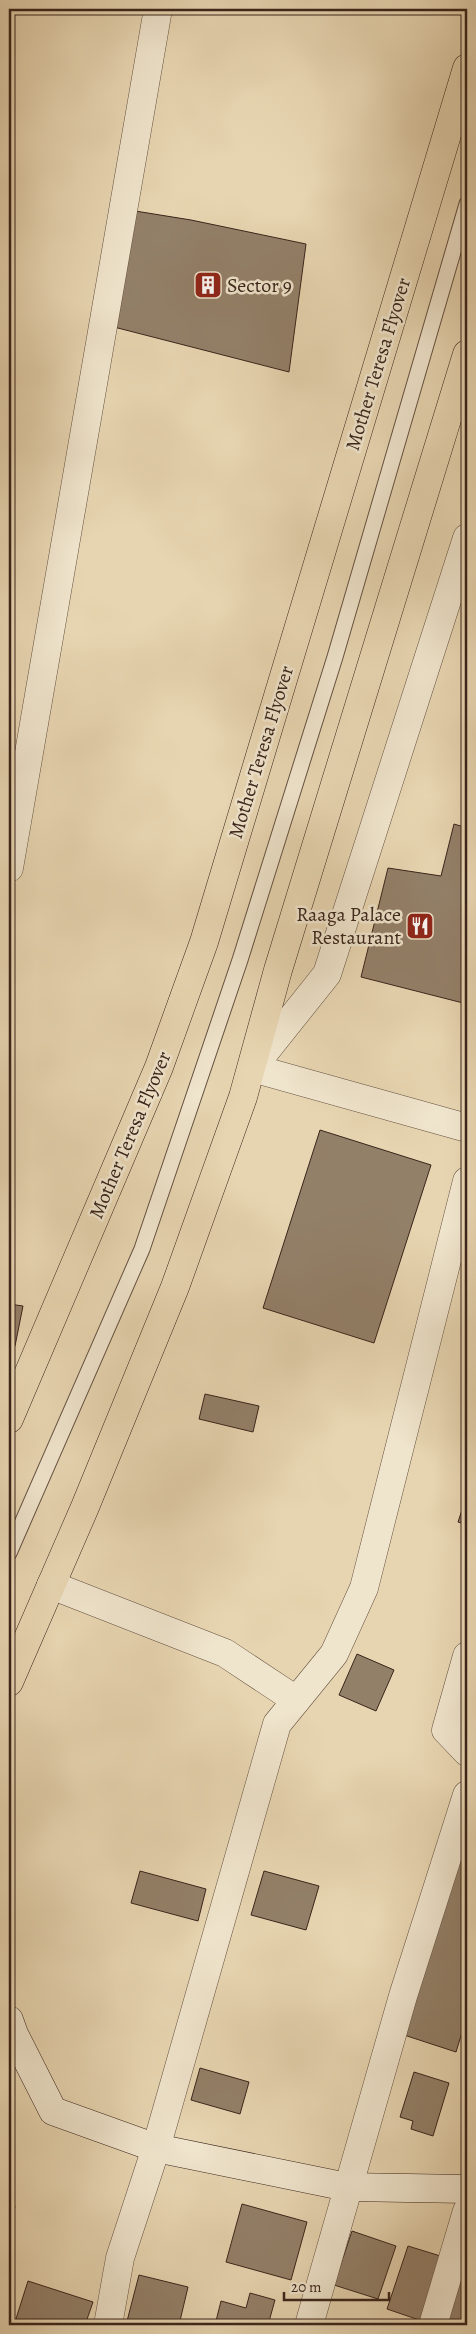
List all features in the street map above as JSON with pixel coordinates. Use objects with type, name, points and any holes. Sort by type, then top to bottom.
[{"type":"main road","name":"Mother Teresa Flyover","points":[[9,1419],[160,1067],[204,942],[467,68]]},
{"type":"main road","points":[[9,1682],[176,1287],[252,1068],[278,970],[467,354]]},
{"type":"street","points":[[9,868],[158,9]]},
{"type":"street","points":[[467,538],[327,974],[252,1068],[467,1128]]},
{"type":"street","points":[[108,2325],[120,2258],[156,2148],[277,1724],[334,1654],[364,1588],[467,1181]]},
{"type":"street","points":[[51,1585],[225,1653],[296,1700]]},
{"type":"street","points":[[467,1656],[446,1730],[467,1752]]},
{"type":"street","points":[[309,2325],[402,1996],[467,1795]]},
{"type":"street","points":[[9,2020],[14,2034],[53,2111],[156,2148],[347,2187],[467,2189]]},
{"type":"street","points":[[433,2325],[467,2211]]},
{"type":"lane","points":[[9,1553],[142,1249],[240,960],[335,657],[467,204]]},
{"type":"building","name":"Sector 9","points":[[129,210],[191,220],[306,244],[289,372],[110,326]]},
{"type":"building","name":"Raaga Palace Restaurant","points":[[454,824],[467,828],[467,1004],[361,977],[388,868],[441,876]]},
{"type":"building","points":[[320,1130],[431,1165],[374,1343],[263,1308]]},
{"type":"building","points":[[9,1304],[23,1306],[15,1346],[9,1345]]},
{"type":"building","points":[[205,1394],[259,1406],[253,1432],[199,1419]]},
{"type":"building","points":[[467,1498],[467,1525],[458,1522]]},
{"type":"building","points":[[357,1654],[394,1670],[376,1711],[339,1695]]},
{"type":"building","points":[[459,1858],[467,1860],[467,2016],[456,2052],[404,2035]]},
{"type":"building","points":[[140,1871],[206,1889],[198,1921],[131,1903]]},
{"type":"building","points":[[264,1871],[319,1886],[306,1930],[251,1915]]},
{"type":"building","points":[[200,2068],[249,2082],[240,2114],[191,2100]]},
{"type":"building","points":[[414,2072],[449,2083],[433,2136],[411,2129],[413,2121],[400,2117]]},
{"type":"building","points":[[9,2204],[15,2206],[9,2229]]},
{"type":"building","points":[[242,2204],[307,2222],[291,2280],[226,2262]]},
{"type":"building","points":[[352,2231],[396,2246],[378,2299],[334,2285]]},
{"type":"building","points":[[408,2246],[447,2258],[425,2322],[387,2309]]},
{"type":"building","points":[[467,2246],[467,2325],[440,2325]]},
{"type":"building","points":[[139,2275],[188,2287],[179,2325],[126,2325]]},
{"type":"building","points":[[28,2281],[93,2302],[85,2325],[49,2325],[37,2322],[36,2325],[14,2325]]},
{"type":"building","points":[[250,2293],[275,2300],[268,2325],[215,2325],[221,2301],[246,2308]]},
{"type":"place","name":"Sector 9","points":[[208,285]]},
{"type":"place","name":"Raaga Palace Restaurant","points":[[420,926]]}]
